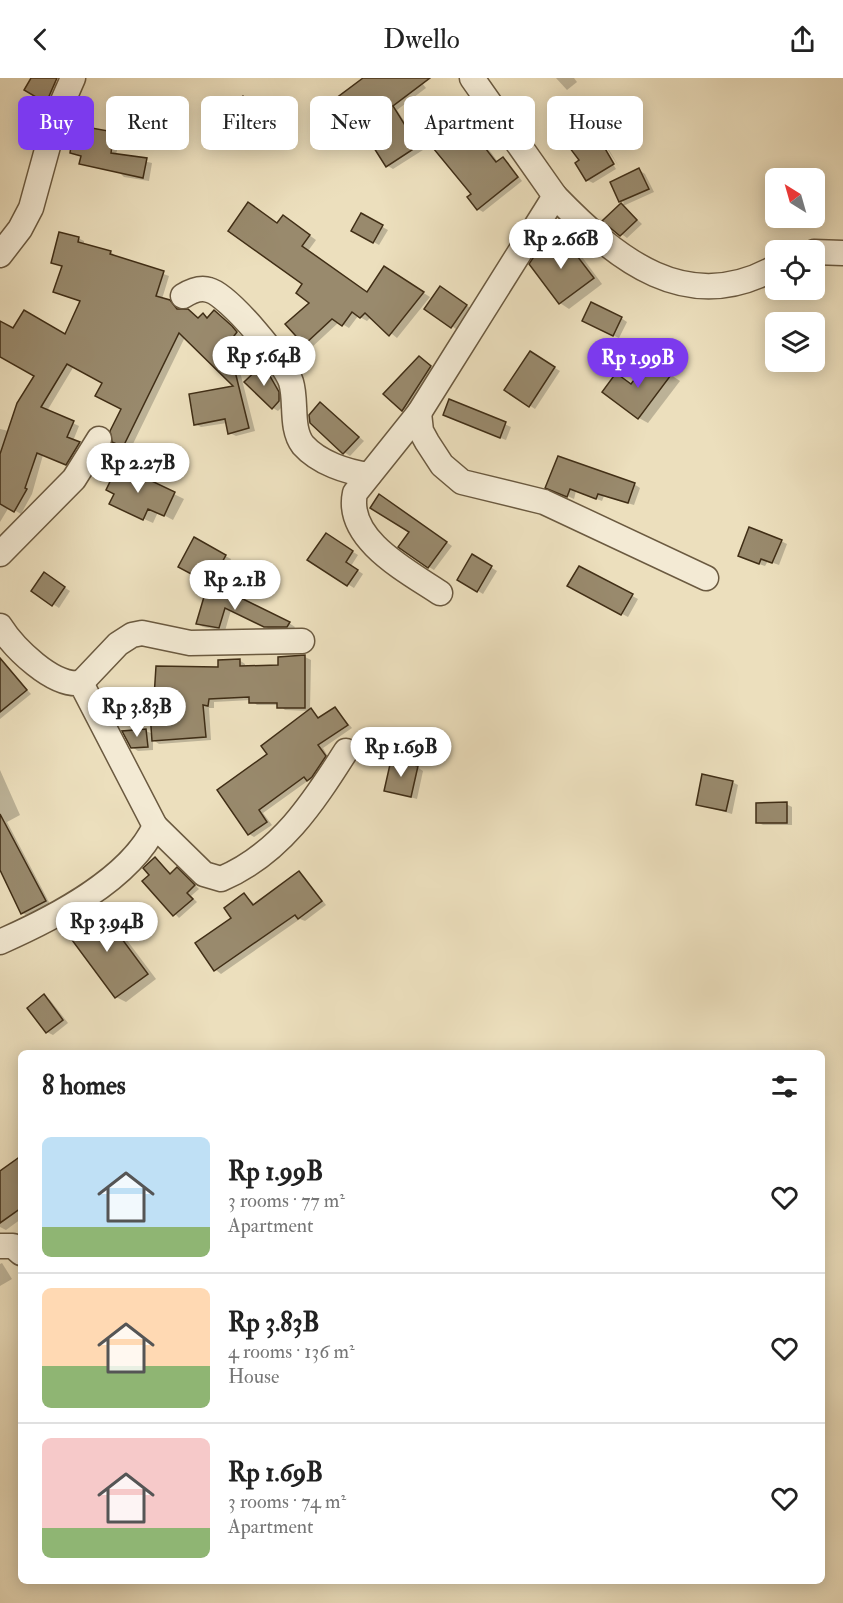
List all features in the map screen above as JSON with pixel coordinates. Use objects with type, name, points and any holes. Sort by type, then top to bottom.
[{"type":"street","points":[[0,255],[20,229],[31,208],[56,117],[73,78]]},
{"type":"street","points":[[472,78],[555,196],[627,260],[690,286],[724,287],[754,279],[765,273]]},
{"type":"street","points":[[440,593],[386,557],[355,519],[352,508],[355,493],[419,412],[555,196]]},
{"type":"street","points":[[825,252],[843,253]]},
{"type":"street","points":[[183,296],[199,289],[208,289],[233,307],[283,366],[291,381],[296,428],[303,444],[346,472],[369,475]]},
{"type":"street","points":[[419,412],[421,431],[427,442],[442,465],[462,482],[544,502],[706,578]]},
{"type":"street","points":[[0,554],[74,479],[99,439]]},
{"type":"street","points":[[0,626],[10,642],[10,654],[40,667],[61,680],[74,684],[81,683],[125,638],[142,633],[190,643],[302,641]]},
{"type":"street","points":[[81,683],[154,826],[204,874],[220,879],[253,861],[291,831],[346,751]]},
{"type":"street","points":[[0,942],[55,918],[78,902],[129,861],[147,843],[154,826]]},
{"type":"street","points":[[0,1246],[13,1246],[18,1250]]},
{"type":"building","points":[[31,78],[57,78],[49,96],[34,96],[24,90]]},
{"type":"building","points":[[363,78],[430,78],[393,106],[404,124],[404,150],[412,150],[386,167],[375,150],[392,150],[392,96],[339,96]]},
{"type":"building","points":[[94,128],[106,131],[106,150],[111,150],[111,153],[147,158],[143,178],[79,164],[81,156],[70,153],[70,150],[94,150]]},
{"type":"building","points":[[435,150],[487,150],[496,162],[503,157],[518,177],[477,210],[467,197],[471,194]]},
{"type":"building","points":[[571,150],[606,150],[614,164],[586,181],[575,163],[579,160]]},
{"type":"building","points":[[639,168],[649,189],[619,202],[610,182]]},
{"type":"building","points":[[248,202],[277,223],[283,215],[310,235],[302,246],[367,292],[384,266],[424,292],[389,336],[365,313],[360,318],[352,312],[342,326],[332,319],[304,345],[285,324],[309,303],[296,293],[302,284],[228,231]]},
{"type":"building","points":[[621,203],[637,220],[620,236],[602,221]]},
{"type":"building","points":[[361,213],[383,225],[373,243],[351,231]]},
{"type":"building","points":[[59,232],[79,237],[78,242],[111,251],[110,254],[164,271],[156,296],[170,300],[177,309],[188,309],[198,318],[203,313],[207,318],[214,310],[232,326],[237,332],[231,340],[234,343],[226,351],[231,355],[249,428],[228,434],[225,419],[194,425],[189,394],[233,386],[179,333],[123,447],[112,442],[110,431],[121,409],[95,396],[102,383],[67,364],[41,407],[74,421],[67,437],[80,442],[66,465],[37,453],[25,488],[27,489],[14,512],[0,504],[0,454],[17,403],[34,376],[0,357],[0,321],[13,328],[24,310],[65,334],[80,301],[53,292],[62,266],[51,263]]},
{"type":"building","points":[[561,235],[594,278],[559,304],[529,264],[535,255]]},
{"type":"building","points":[[440,286],[467,305],[451,328],[424,309]]},
{"type":"building","points":[[591,302],[622,317],[613,336],[582,321]]},
{"type":"building","points":[[530,351],[555,367],[529,407],[504,390]]},
{"type":"building","points":[[419,356],[431,366],[402,411],[383,394]]},
{"type":"building","points":[[650,359],[671,375],[638,419],[602,392],[616,373],[631,384]]},
{"type":"building","points":[[263,364],[279,392],[279,401],[272,409],[244,382]]},
{"type":"building","points":[[449,399],[506,422],[500,438],[443,415]]},
{"type":"building","points":[[320,402],[359,437],[343,454],[310,423],[309,415]]},
{"type":"building","points":[[558,456],[635,483],[628,503],[598,494],[596,499],[570,489],[567,497],[545,488]]},
{"type":"building","points":[[118,465],[175,492],[164,516],[148,509],[143,520],[109,504],[114,494],[106,490]]},
{"type":"building","points":[[379,494],[447,542],[428,568],[398,547],[409,532],[370,508]]},
{"type":"building","points":[[749,527],[782,540],[772,563],[761,559],[759,564],[738,556]]},
{"type":"building","points":[[326,533],[353,551],[346,562],[358,570],[347,586],[307,560]]},
{"type":"building","points":[[194,537],[226,555],[210,584],[178,567]]},
{"type":"building","points":[[472,554],[492,566],[477,592],[457,580]]},
{"type":"building","points":[[579,566],[633,594],[621,615],[567,586]]},
{"type":"building","points":[[44,572],[65,587],[52,606],[31,591]]},
{"type":"building","points":[[206,590],[239,597],[290,622],[287,627],[264,627],[225,608],[219,628],[196,624]]},
{"type":"building","points":[[305,655],[305,708],[277,708],[277,703],[249,703],[249,697],[209,699],[208,706],[203,705],[206,737],[152,741],[150,713],[153,713],[156,666],[218,667],[218,660],[240,659],[240,666],[278,665],[278,657]]},
{"type":"building","points":[[0,658],[27,690],[0,712]]},
{"type":"building","points":[[335,707],[348,725],[318,745],[326,756],[312,777],[307,781],[304,777],[259,810],[267,822],[248,835],[217,790],[267,754],[261,746],[311,708],[318,718]]},
{"type":"building","points":[[146,729],[148,747],[131,748],[122,731]]},
{"type":"building","points":[[391,760],[418,766],[411,797],[384,791]]},
{"type":"building","points":[[702,774],[733,781],[726,811],[696,805]]},
{"type":"building","points":[[787,802],[787,823],[756,823],[756,803]]},
{"type":"building","points":[[0,814],[46,901],[21,914],[0,870]]},
{"type":"building","points":[[155,857],[170,874],[177,867],[195,885],[187,893],[193,899],[173,916],[142,881],[149,875],[143,868]]},
{"type":"building","points":[[299,871],[322,901],[298,919],[295,915],[214,971],[195,943],[231,918],[224,908],[244,893],[253,905]]},
{"type":"building","points":[[99,908],[148,974],[115,998],[66,932]]},
{"type":"building","points":[[44,994],[63,1020],[46,1033],[27,1008]]},
{"type":"building","points":[[18,1158],[18,1210],[0,1223],[0,1171]]}]
